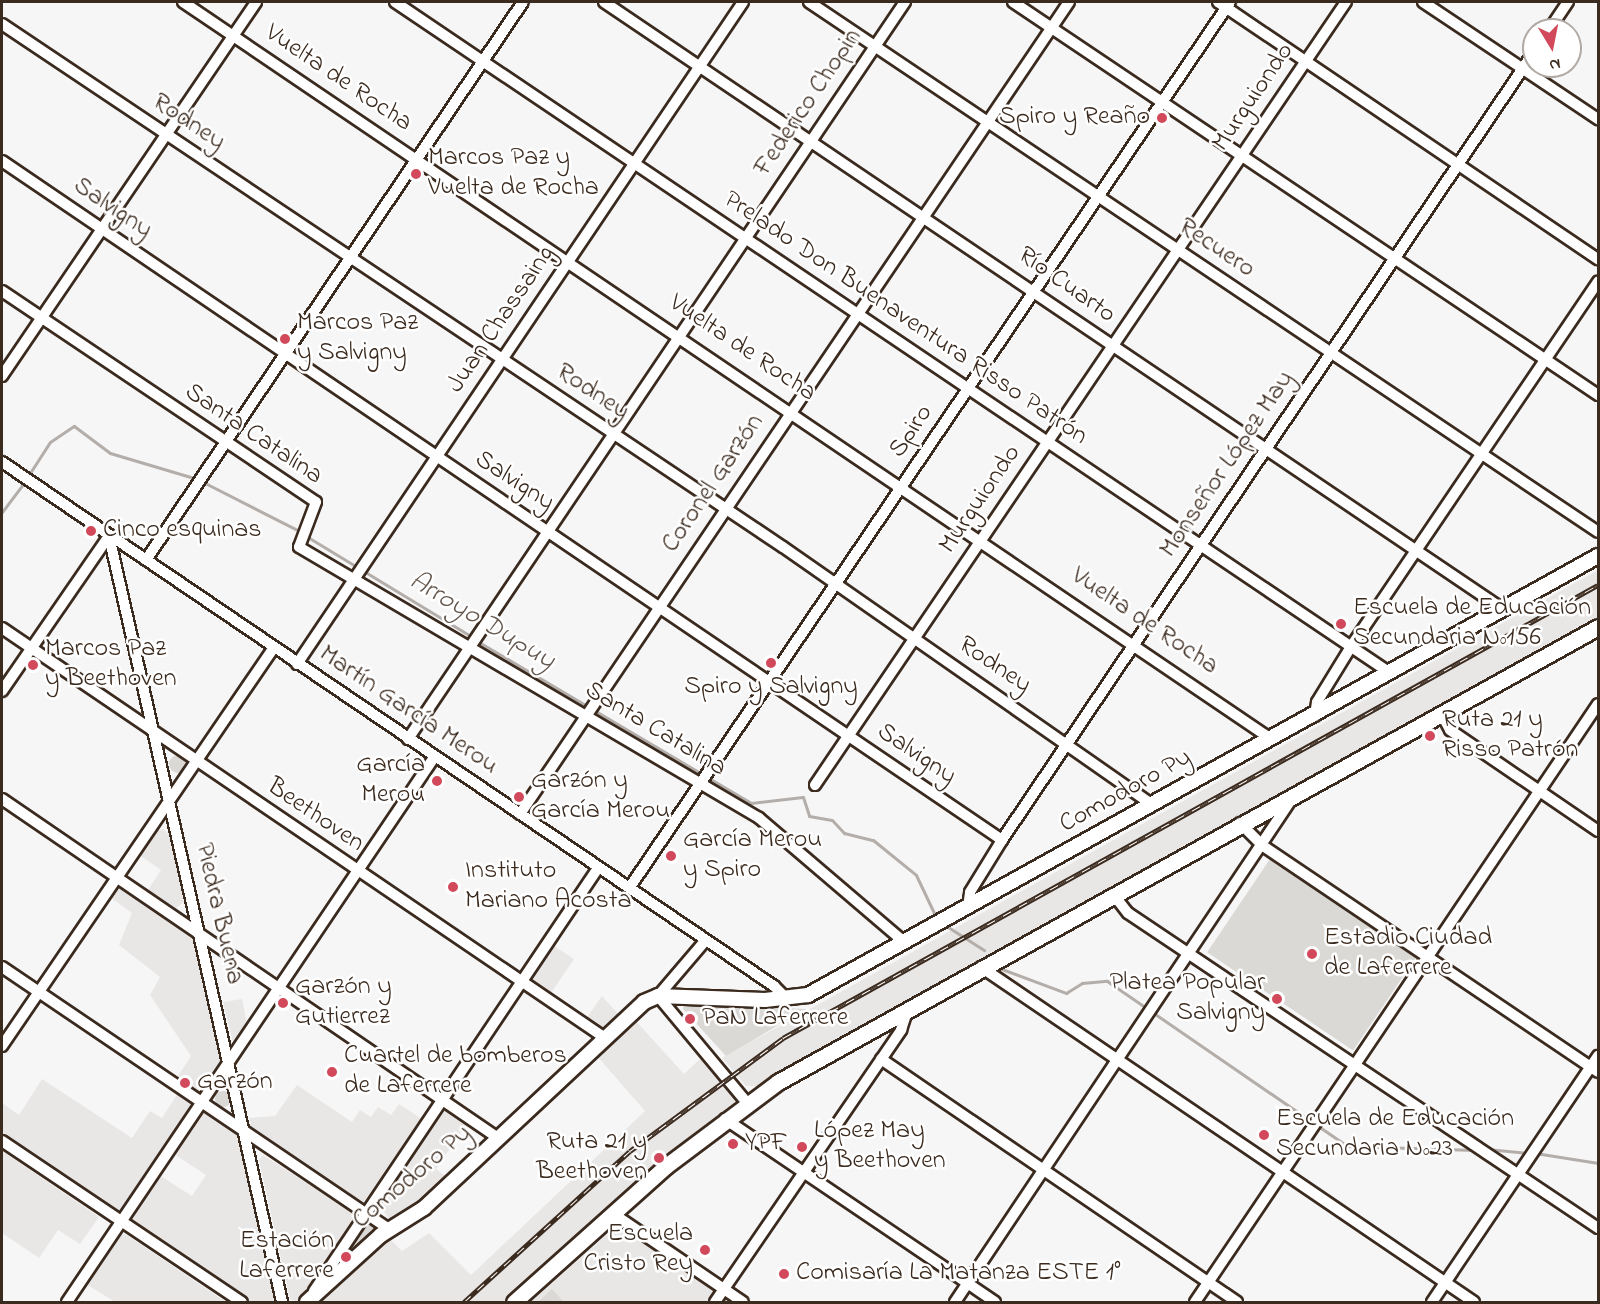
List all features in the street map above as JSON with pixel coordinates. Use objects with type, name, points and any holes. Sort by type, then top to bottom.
[{"type":"main road","name":"Comodoro Py","points":[[307,1302],[389,1229],[424,1208],[605,1038],[658,996],[787,999],[808,995],[1315,716],[1501,608],[1599,556]]},
{"type":"main road","points":[[514,1302],[612,1213],[747,1103],[981,967],[1599,627]]},
{"type":"street","name":"Vuelta de Rocha","points":[[183,2],[416,160],[683,336],[980,541],[1135,642],[1271,739]]},
{"type":"street","points":[[2,376],[256,2]]},
{"type":"street","name":"Prelado Don Buenaventura Risso Patrón","points":[[395,2],[855,317],[1048,441],[1390,672]]},
{"type":"street","points":[[146,560],[213,457],[523,2]]},
{"type":"street","name":"Río Cuarto","points":[[604,2],[813,141],[1113,346],[1418,548],[1501,608]]},
{"type":"street","name":"Juan Chassaing","points":[[297,664],[743,2]]},
{"type":"street","name":"Recuero","points":[[809,2],[1330,354],[1483,453],[1599,532]]},
{"type":"street","name":"Federico Chopin","points":[[408,739],[616,436],[905,2]]},
{"type":"street","points":[[1013,2],[1243,154],[1599,395]]},
{"type":"street","name":"Coronel Garzón","points":[[520,814],[723,509],[1069,2]]},
{"type":"street","name":"Murguiondo","points":[[815,785],[1346,2]]},
{"type":"street","points":[[1423,2],[1522,68]]},
{"type":"street","points":[[1557,18],[1568,2]]},
{"type":"street","points":[[1225,4],[1599,259]]},
{"type":"street","name":"Spiro","points":[[630,887],[1035,292],[1225,4]]},
{"type":"street","name":"Rodney","points":[[2,24],[1068,742],[1154,805]]},
{"type":"street","name":"Monseñor López May","points":[[968,907],[970,892],[1002,840],[1522,70]]},
{"type":"street","points":[[1537,78],[1599,119]]},
{"type":"street","name":"Salvigny","points":[[2,161],[436,458],[1002,840]]},
{"type":"street","points":[[1315,716],[1317,702],[1352,645],[1599,282]]},
{"type":"street","name":"Santa Catalina","points":[[2,291],[223,443],[316,502],[299,547],[471,645],[765,822],[904,942]]},
{"type":"street","name":"Martín García Merou","points":[[2,462],[598,868],[630,887],[787,999]]},
{"type":"street","points":[[2,691],[109,536]]},
{"type":"street","name":"Piedra Buena","points":[[109,536],[282,1302]]},
{"type":"street","name":"Beethoven","points":[[2,628],[194,761],[605,1038]]},
{"type":"street","points":[[2,1046],[168,799],[273,648]]},
{"type":"street","points":[[1195,1302],[1599,704]]},
{"type":"street","points":[[1441,713],[1450,730],[1599,831]]},
{"type":"street","points":[[67,1302],[359,872],[435,756]]},
{"type":"street","points":[[955,1302],[1191,955],[1295,794]]},
{"type":"street","points":[[2,799],[281,987],[498,1138]]},
{"type":"street","points":[[1240,823],[1263,846],[1595,1069]]},
{"type":"street","points":[[307,1302],[598,868]]},
{"type":"street","points":[[1113,894],[1128,913],[1495,1159],[1522,1170],[1599,1228]]},
{"type":"street","name":"Comodoro Py","points":[[658,996],[705,941]]},
{"type":"street","points":[[2,966],[389,1229]]},
{"type":"street","points":[[981,967],[1116,1063],[1474,1302]]},
{"type":"street","points":[[658,996],[747,1103]]},
{"type":"street","points":[[715,1302],[907,1020],[908,1008]]},
{"type":"street","points":[[1432,1302],[1522,1170],[1595,1069],[1599,1056]]},
{"type":"street","points":[[881,1059],[1238,1302]]},
{"type":"street","points":[[725,1119],[994,1302]]},
{"type":"street","points":[[2,1141],[120,1223],[242,1302]]},
{"type":"street","points":[[612,1213],[743,1302]]},
{"type":"shaded area","points":[[1598,570],[1598,616],[757,1086],[746,1086],[722,1058]]},
{"type":"shaded area","points":[[178,755],[184,758],[187,764],[184,770],[178,773],[172,770],[169,764],[172,758]]},
{"type":"shaded area","points":[[163,829],[170,835],[184,902],[176,908],[148,890],[161,870],[138,854],[153,832]]},
{"type":"shaded area","name":"Estadio Ciudad de Laferrere","points":[[1272,856],[1418,954],[1353,1051],[1207,952]]},
{"type":"shaded area","points":[[122,886],[195,941],[222,1062],[204,1091],[194,1091],[176,1079],[191,1056],[150,995],[160,977],[119,945],[132,913],[110,897]]},
{"type":"shaded area","points":[[554,946],[574,959],[549,996],[534,984],[533,977]]},
{"type":"shaded area","points":[[602,996],[620,1016],[603,1031],[585,1020]]},
{"type":"shaded area","points":[[242,999],[248,1029],[234,1046],[223,1002]]},
{"type":"shaded area","points":[[684,1003],[806,1009],[726,1056],[683,1009]]},
{"type":"shaded area","points":[[636,1021],[684,1074],[701,1058],[736,1101],[656,1163],[503,1302],[318,1302],[390,1239],[402,1251],[429,1233],[471,1275],[645,1111],[597,1056]]},
{"type":"shaded area","points":[[42,1079],[132,1138],[150,1111],[162,1118],[178,1093],[190,1101],[191,1112],[124,1210],[115,1210],[2,1134],[2,1103],[19,1115]]},
{"type":"shaded area","points":[[297,1085],[352,1122],[360,1110],[371,1117],[378,1107],[391,1115],[399,1104],[425,1121],[367,1204],[253,1132],[249,1118],[275,1116]]},
{"type":"shaded area","points":[[223,1091],[229,1093],[231,1099],[229,1105],[223,1107],[217,1105],[215,1099],[217,1093]]},
{"type":"shaded area","points":[[446,1109],[468,1122],[436,1169],[447,1177],[411,1211],[390,1220],[378,1204]]},
{"type":"shaded area","points":[[208,1113],[237,1134],[275,1302],[251,1302],[132,1221],[159,1175],[192,1196],[206,1175],[174,1154],[200,1115]]},
{"type":"shaded area","points":[[2,1151],[99,1217],[80,1244],[58,1230],[39,1258],[2,1233]]},
{"type":"shaded area","points":[[263,1155],[357,1215],[298,1302],[290,1299],[259,1160]]},
{"type":"shaded area","points":[[369,1221],[379,1229],[337,1268],[366,1222]]},
{"type":"shaded area","points":[[619,1224],[716,1287],[713,1302],[531,1302]]},
{"type":"shaded area","points":[[125,1234],[226,1302],[115,1302],[86,1284],[117,1236]]},
{"type":"shaded area","points":[[552,1289],[564,1302],[538,1302]]},
{"type":"waterway","name":"Arroyo Dupuy","points":[[28,476],[50,442],[74,426],[110,453],[197,479]]},
{"type":"waterway","name":"Arroyo Dupuy","points":[[2,512],[25,482]]},
{"type":"waterway","name":"Arroyo Dupuy","points":[[203,482],[301,532]]},
{"type":"waterway","name":"Arroyo Dupuy","points":[[306,536],[472,637]]},
{"type":"waterway","name":"Arroyo Dupuy","points":[[477,641],[751,803],[803,797],[809,816],[832,820],[844,833],[873,840],[916,875],[935,915]]},
{"type":"waterway","name":"Arroyo Dupuy","points":[[948,927],[984,950]]},
{"type":"waterway","points":[[999,968],[1066,993],[1082,983],[1107,981],[1347,1146],[1475,1150]]},
{"type":"waterway","points":[[1487,1149],[1528,1153]]},
{"type":"waterway","points":[[1535,1153],[1598,1163]]},
{"type":"railway","points":[[464,1302],[630,1151],[783,1038],[1598,585]]},
{"type":"place","name":"Spiro y Reaño","points":[[1162,118]]},
{"type":"place","name":"Marcos Paz y Vuelta de Rocha","points":[[416,174]]},
{"type":"place","name":"Marcos Paz y Salvigny","points":[[285,339]]},
{"type":"place","name":"Cinco esquinas","points":[[91,531]]},
{"type":"place","name":"Escuela de Educación Secundaria Nº156","points":[[1341,624]]},
{"type":"place","name":"Spiro y Salvigny","points":[[771,663]]},
{"type":"place","name":"Marcos Paz y Beethoven","points":[[33,665]]},
{"type":"place","name":"Ruta 21 y Risso Patrón","points":[[1430,736]]},
{"type":"place","name":"García Merou","points":[[437,781]]},
{"type":"place","name":"Garzón y García Merou","points":[[519,797]]},
{"type":"place","name":"García Merou y Spiro","points":[[671,856]]},
{"type":"place","name":"Instituto Mariano Acosta","points":[[453,887]]},
{"type":"place","name":"Estadio Ciudad de Laferrere","points":[[1312,954]]},
{"type":"place","name":"Platea Popular Salvigny","points":[[1277,999]]},
{"type":"place","name":"Garzón y Gutierrez","points":[[283,1003]]},
{"type":"place","name":"PaN Laferrere","points":[[690,1019]]},
{"type":"place","name":"Cuartel de bomberos de Laferrere","points":[[332,1072]]},
{"type":"place","name":"Garzón","points":[[185,1083]]},
{"type":"place","name":"Escuela de Educación Secundaria Nº23","points":[[1264,1135]]},
{"type":"place","name":"YPF","points":[[733,1144]]},
{"type":"place","name":"López May y Beethoven","points":[[802,1147]]},
{"type":"place","name":"Ruta 21 y Beethoven","points":[[659,1158]]},
{"type":"place","name":"Escuela Cristo Rey","points":[[705,1250]]},
{"type":"place","name":"Estación Laferrere","points":[[346,1257]]},
{"type":"place","name":"Comisaría La Matanza ESTE 1°","points":[[784,1274]]}]
